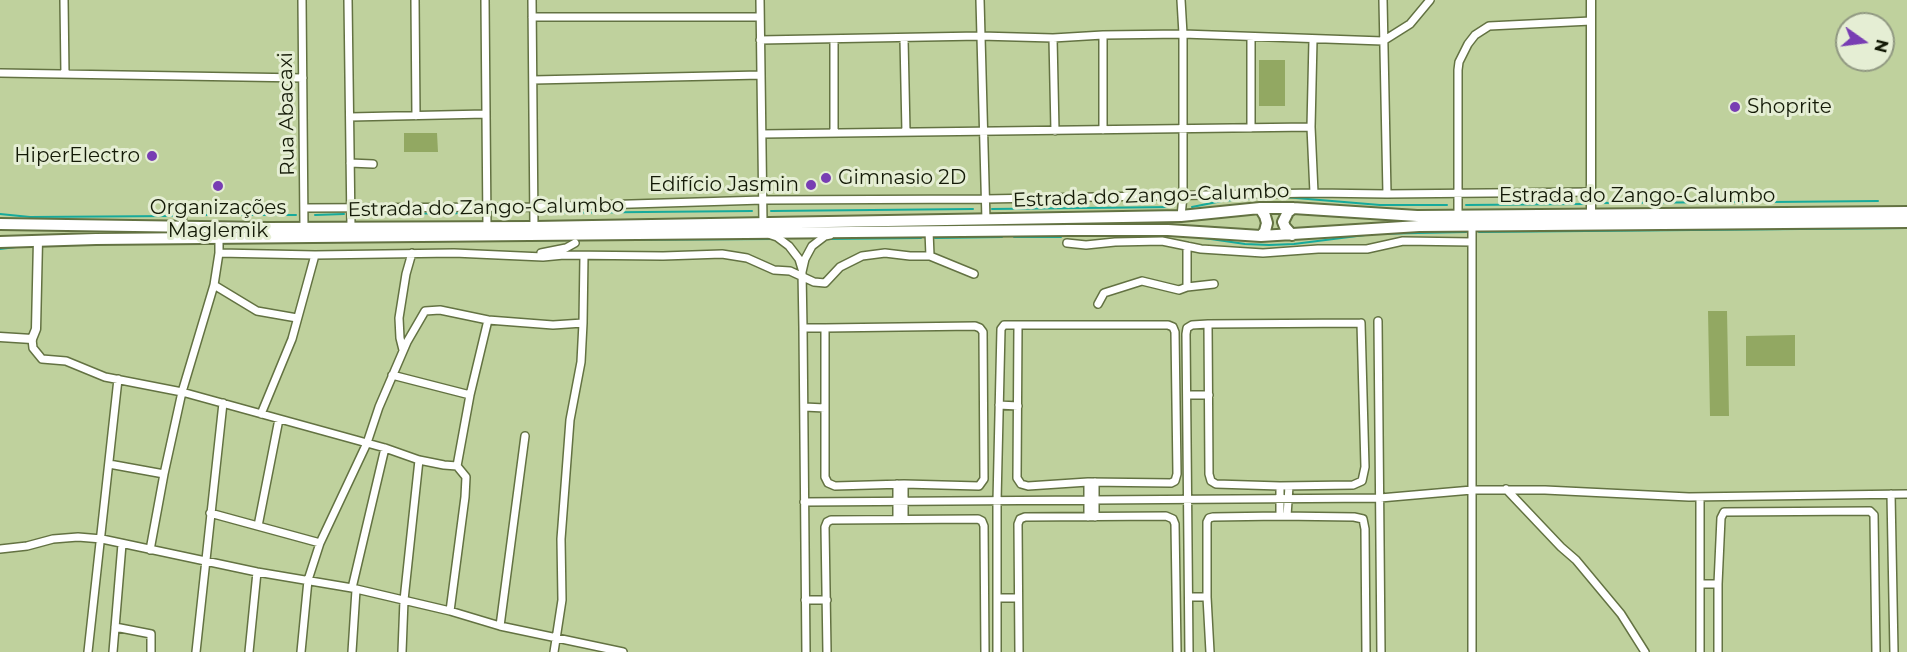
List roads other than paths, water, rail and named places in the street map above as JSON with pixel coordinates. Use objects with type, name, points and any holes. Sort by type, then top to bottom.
[{"type":"main road","name":"Estrada do Zango-Calumbo","points":[[0,242],[38,240],[219,245],[576,238],[763,227],[1181,216],[1260,208],[1293,208],[1385,215],[1458,208],[1591,203],[1907,212]]},
{"type":"main road","points":[[1260,208],[1267,223],[1260,236]]},
{"type":"main road","points":[[1292,235],[1283,222],[1293,208]]},
{"type":"main road","name":"Estrada do Zango-Calumbo","points":[[0,224],[62,227],[304,228],[763,227],[929,236],[1181,230],[1260,236],[1388,227],[1472,233],[1907,222]]},
{"type":"street","points":[[64,0],[65,74]]},
{"type":"street","name":"Rua Abacaxi","points":[[302,0],[304,228]]},
{"type":"street","points":[[348,0],[351,227]]},
{"type":"street","points":[[415,0],[416,116]]},
{"type":"street","points":[[485,0],[487,227]]},
{"type":"street","points":[[532,0],[534,227]]},
{"type":"street","points":[[760,0],[763,227],[789,246],[799,259],[802,274],[806,652]]},
{"type":"street","points":[[980,0],[986,220]]},
{"type":"street","points":[[1180,0],[1183,34],[1181,216]]},
{"type":"street","points":[[1383,0],[1387,194]]},
{"type":"street","points":[[760,40],[980,36],[1053,38],[1183,34],[1383,42],[1410,24],[1430,0]]},
{"type":"street","points":[[304,208],[533,207],[762,200],[985,199],[1314,193],[1458,193],[1591,203],[1591,0]]},
{"type":"street","points":[[532,17],[760,17]]},
{"type":"street","points":[[1458,208],[1458,70],[1459,62],[1468,44],[1475,35],[1489,26],[1591,21]]},
{"type":"street","points":[[1103,35],[1103,130]]},
{"type":"street","points":[[1251,37],[1251,128]]},
{"type":"street","points":[[1053,38],[1054,131]]},
{"type":"street","points":[[904,39],[906,132]]},
{"type":"street","points":[[834,40],[834,132]]},
{"type":"street","points":[[1313,40],[1311,128],[1314,193]]},
{"type":"street","points":[[0,73],[303,78]]},
{"type":"street","points":[[533,80],[761,75]]},
{"type":"street","points":[[350,117],[486,114]]},
{"type":"street","points":[[762,134],[1311,128]]},
{"type":"street","points":[[350,163],[373,164]]},
{"type":"street","points":[[182,227],[183,208]]},
{"type":"street","points":[[802,274],[805,259],[812,246],[825,236],[841,232]]},
{"type":"street","points":[[1066,243],[1086,245],[1162,241],[1187,246],[1263,253],[1318,249],[1367,249],[1397,241],[1472,233],[1472,652]]},
{"type":"street","points":[[929,236],[930,256]]},
{"type":"street","points":[[564,255],[571,250],[576,238]]},
{"type":"street","points":[[554,652],[562,600],[561,539],[570,420],[581,362],[585,256],[576,238]]},
{"type":"street","points":[[527,256],[566,248],[576,238]]},
{"type":"street","points":[[38,240],[38,321],[32,339],[33,348],[42,359],[66,361],[96,374],[182,392],[385,448],[419,460],[457,466],[466,477],[450,611]]},
{"type":"street","points":[[150,550],[182,392],[214,285],[219,245],[315,255],[412,253],[543,257],[722,254],[747,258],[774,270],[802,274],[814,282],[825,283],[840,267],[862,256],[885,253],[930,256],[974,274]]},
{"type":"street","points":[[1187,246],[1187,287]]},
{"type":"street","points":[[403,350],[399,318],[412,253]]},
{"type":"street","points":[[261,414],[292,339],[315,255]]},
{"type":"street","points":[[1098,304],[1104,293],[1142,281],[1179,290],[1214,284]]},
{"type":"street","points":[[214,285],[257,311],[297,318]]},
{"type":"street","points":[[301,652],[308,580],[320,543],[367,443],[379,406],[403,350],[425,311],[440,310],[488,320],[553,326],[583,323]]},
{"type":"street","points":[[457,466],[470,395],[488,320]]},
{"type":"street","points":[[1378,321],[1381,652]]},
{"type":"street","points":[[1189,652],[1187,328],[1192,325],[1208,324],[1361,323],[1365,467],[1362,480],[1353,485],[1280,486],[1216,484],[1211,481],[1208,324]]},
{"type":"street","points":[[997,652],[997,501],[1001,329],[1006,324],[1018,326],[1168,325],[1173,327],[1175,332],[1175,481],[1171,483],[1091,482],[1028,486],[1021,484],[1017,478],[1018,326]]},
{"type":"street","points":[[803,328],[975,326],[983,332],[982,483],[979,486],[900,484],[835,486],[828,483],[825,477],[825,328]]},
{"type":"street","points":[[0,337],[32,339]]},
{"type":"street","points":[[393,375],[470,395]]},
{"type":"street","points":[[88,652],[118,379]]},
{"type":"street","points":[[1188,395],[1209,395]]},
{"type":"street","points":[[196,652],[223,403]]},
{"type":"street","points":[[999,405],[1018,406]]},
{"type":"street","points":[[804,406],[825,408]]},
{"type":"street","points":[[258,526],[279,419]]},
{"type":"street","points":[[500,626],[525,436]]},
{"type":"street","points":[[352,652],[354,589],[385,448]]},
{"type":"street","points":[[402,652],[404,600],[419,460]]},
{"type":"street","points":[[109,464],[164,474]]},
{"type":"street","points":[[1091,482],[1092,517]]},
{"type":"street","points":[[900,484],[900,519]]},
{"type":"street","points":[[1280,486],[1284,498],[1284,516]]},
{"type":"street","points":[[1284,498],[1289,486]]},
{"type":"street","points":[[1506,489],[1576,560],[1621,614],[1645,652]]},
{"type":"street","points":[[804,502],[1380,498],[1506,489],[1700,497],[1907,494]]},
{"type":"street","points":[[1891,494],[1894,652]]},
{"type":"street","points":[[1700,497],[1700,652]]},
{"type":"street","points":[[1718,652],[1718,584],[1721,518],[1724,512],[1873,512],[1876,652]]},
{"type":"street","points":[[210,513],[320,543]]},
{"type":"street","points":[[1019,652],[1018,524],[1020,519],[1025,517],[1166,516],[1173,519],[1175,524],[1178,652]]},
{"type":"street","points":[[1210,652],[1207,597],[1207,522],[1209,518],[1284,516],[1363,519],[1366,652]]},
{"type":"street","points":[[827,652],[825,527],[827,522],[831,520],[978,519],[984,526],[985,652]]},
{"type":"street","points":[[0,549],[27,546],[53,539],[78,537],[102,539],[257,572],[354,589],[450,611],[500,626],[623,652]]},
{"type":"street","points":[[113,652],[122,544]]},
{"type":"street","points":[[249,652],[257,572]]},
{"type":"street","points":[[1700,584],[1718,584]]},
{"type":"street","points":[[1189,597],[1207,597]]},
{"type":"street","points":[[997,598],[1018,598]]},
{"type":"street","points":[[805,600],[827,600]]},
{"type":"street","points":[[115,627],[151,634],[151,652]]},
{"type":"waterway","points":[[1192,207],[1222,201],[1267,197]]},
{"type":"waterway","points":[[1284,197],[1380,205],[1447,205]]},
{"type":"waterway","points":[[1772,202],[1878,201]]},
{"type":"waterway","points":[[1595,203],[1753,202]]},
{"type":"waterway","points":[[1466,205],[1586,204]]},
{"type":"waterway","points":[[992,209],[1172,207]]},
{"type":"waterway","points":[[771,211],[973,209]]},
{"type":"waterway","points":[[539,213],[752,211]]},
{"type":"waterway","points":[[353,214],[482,213]]},
{"type":"waterway","points":[[490,213],[521,213]]},
{"type":"waterway","points":[[0,214],[30,217],[174,216]]},
{"type":"waterway","points":[[315,215],[344,214]]},
{"type":"waterway","points":[[187,215],[296,215]]},
{"type":"waterway","points":[[1479,232],[1907,228]]},
{"type":"waterway","points":[[1371,234],[1466,232]]},
{"type":"waterway","points":[[1204,238],[1269,245],[1365,235]]},
{"type":"waterway","points":[[1072,236],[1174,236]]},
{"type":"waterway","points":[[935,238],[1002,237]]},
{"type":"waterway","points":[[1014,237],[1061,237]]},
{"type":"waterway","points":[[828,239],[921,238]]},
{"type":"waterway","points":[[580,240],[775,239]]},
{"type":"waterway","points":[[224,243],[572,240]]},
{"type":"waterway","points":[[0,249],[24,246]]},
{"type":"place","name":"Shoprite","points":[[1735,107]]},
{"type":"place","name":"HiperElectro","points":[[152,156]]},
{"type":"place","name":"Gimnasio 2D","points":[[826,178]]},
{"type":"place","name":"Edifício Jasmin","points":[[811,185]]},
{"type":"place","name":"Organizações Maglemik","points":[[218,186]]}]
